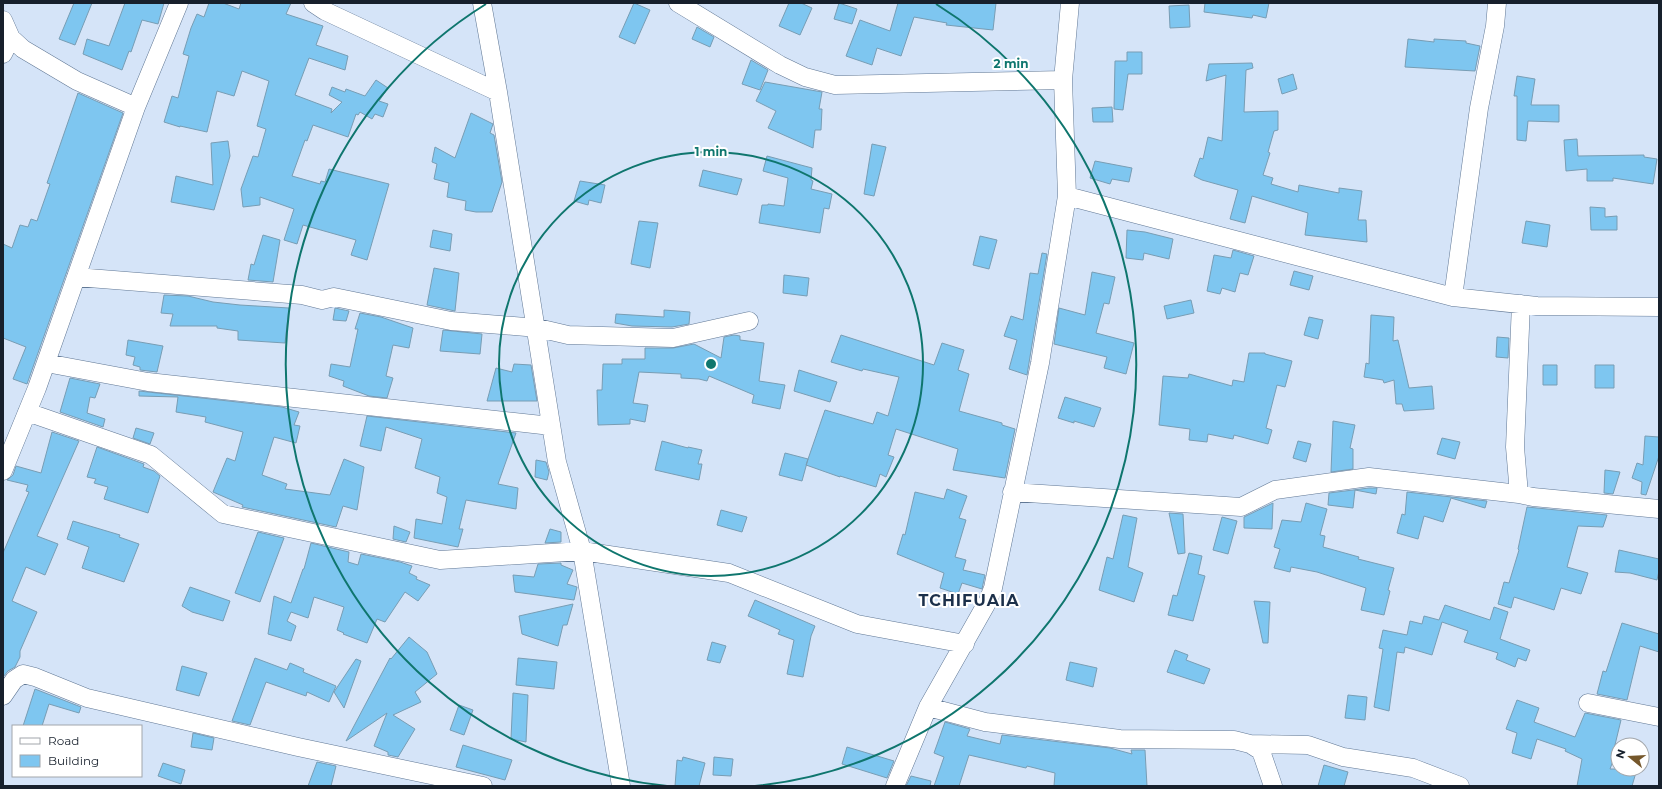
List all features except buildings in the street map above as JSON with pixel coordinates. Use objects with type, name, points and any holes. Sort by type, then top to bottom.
[{"type":"street","points":[[3,472],[46,363],[136,107],[179,3]]},
{"type":"street","points":[[313,3],[498,92]]},
{"type":"street","points":[[482,3],[498,92],[557,462],[582,551],[621,786]]},
{"type":"street","points":[[678,3],[780,65],[805,77],[834,85],[1063,80]]},
{"type":"street","points":[[895,786],[928,707],[965,644],[993,588],[1040,363],[1067,196],[1063,80],[1070,3]]},
{"type":"street","points":[[1453,297],[1479,108],[1495,26],[1497,3]]},
{"type":"street","points":[[3,20],[11,38],[23,49],[77,81],[136,107]]},
{"type":"street","points":[[3,54],[11,38]]},
{"type":"street","points":[[1067,196],[1453,297],[1537,306],[1659,307]]},
{"type":"street","points":[[76,277],[302,295],[322,300],[334,297],[451,321],[536,328],[568,335],[673,338],[749,321]]},
{"type":"street","points":[[1519,494],[1515,447],[1521,304]]},
{"type":"street","points":[[46,363],[148,382],[551,426]]},
{"type":"street","points":[[27,412],[151,455],[223,514],[440,560],[582,551],[729,573],[856,624],[965,644]]},
{"type":"street","points":[[1012,492],[1241,507],[1275,490],[1369,477],[1519,494],[1533,497],[1659,509]]},
{"type":"street","points":[[3,696],[14,680],[23,674],[35,677],[87,698],[298,747],[483,786]]},
{"type":"street","points":[[1588,703],[1659,717]]},
{"type":"street","points":[[928,707],[985,722],[1120,739],[1234,740],[1250,744],[1308,745],[1343,757],[1413,768],[1460,786]]},
{"type":"street","points":[[1250,744],[1261,751],[1273,786]]},
{"type":"district","name":"TCHIFUAIA","points":[[969,600]]}]
